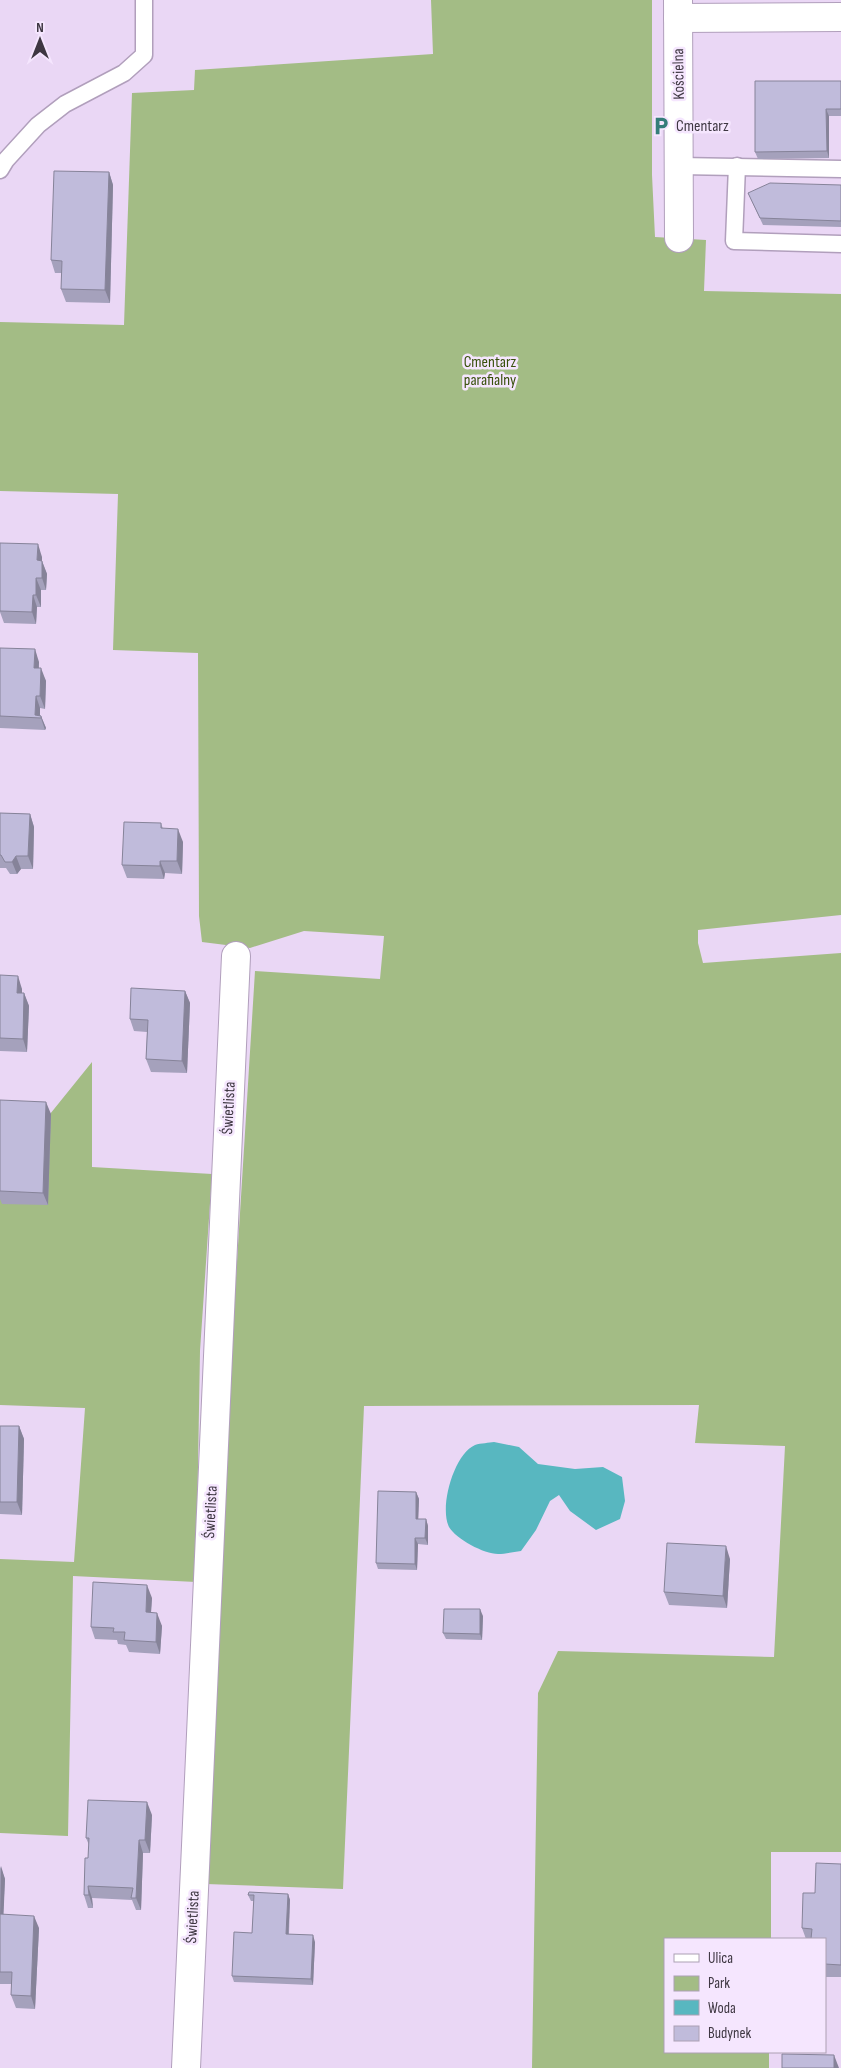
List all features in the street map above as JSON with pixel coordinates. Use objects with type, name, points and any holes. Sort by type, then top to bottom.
[{"type":"street","points":[[678,9],[841,17]]},
{"type":"street","name":"Kościelna","points":[[678,9],[679,238]]},
{"type":"street","name":"Świetlista","points":[[186,2068],[236,956]]},
{"type":"lane","points":[[0,170],[6,160],[38,125],[65,104],[124,73],[144,55],[144,0]]},
{"type":"lane","points":[[680,166],[705,168],[737,166],[841,169]]},
{"type":"lane","points":[[737,166],[734,241],[841,244]]},
{"type":"green space","name":"Cmentarz parafialny","points":[[431,0],[652,0],[652,175],[655,237],[706,240],[704,291],[841,294],[841,915],[698,930],[698,943],[703,963],[841,953],[841,1852],[771,1852],[771,1938],[664,1938],[664,2053],[769,2053],[769,2068],[532,2068],[538,1693],[558,1651],[774,1657],[785,1446],[695,1443],[699,1405],[364,1406],[343,1889],[206,1884],[228,1407],[255,971],[380,979],[384,936],[304,931],[250,948],[202,942],[199,916],[198,653],[113,650],[118,494],[0,491],[0,322],[124,325],[132,93],[194,90],[195,70],[433,54]]},
{"type":"green space","points":[[92,1062],[92,1167],[212,1174],[200,1351],[196,1582],[73,1576],[68,1836],[0,1833],[0,1559],[74,1562],[85,1408],[0,1405],[0,1176]]},
{"type":"water","points":[[494,1442],[519,1447],[538,1464],[575,1469],[603,1467],[622,1477],[625,1501],[620,1519],[596,1530],[570,1511],[559,1495],[550,1501],[536,1530],[521,1551],[501,1554],[492,1553],[478,1549],[464,1541],[449,1527],[446,1518],[447,1495],[450,1482],[467,1450],[475,1445]]},
{"type":"building","points":[[755,81],[841,81],[841,109],[826,109],[827,151],[755,152]]},
{"type":"building","points":[[54,171],[109,172],[105,290],[61,289],[62,261],[51,260]]},
{"type":"building","points":[[770,183],[841,185],[841,221],[760,218],[748,193]]},
{"type":"building","points":[[0,543],[38,544],[37,560],[42,561],[42,578],[36,578],[36,595],[33,595],[32,612],[0,611]]},
{"type":"building","points":[[0,648],[35,649],[34,668],[41,668],[40,696],[36,696],[35,715],[41,716],[41,718],[0,716]]},
{"type":"building","points":[[0,813],[30,814],[28,856],[16,856],[12,862],[5,862],[0,855]]},
{"type":"building","points":[[124,822],[161,823],[161,828],[178,829],[177,861],[160,861],[160,866],[122,865]]},
{"type":"building","points":[[0,975],[18,976],[17,993],[24,993],[23,1039],[0,1038]]},
{"type":"building","points":[[131,988],[185,991],[182,1061],[146,1059],[148,1020],[130,1019]]},
{"type":"building","points":[[0,1100],[46,1102],[43,1193],[0,1191]]},
{"type":"building","points":[[0,1426],[19,1426],[17,1502],[0,1502]]},
{"type":"building","points":[[378,1491],[416,1492],[416,1519],[426,1519],[425,1538],[415,1538],[415,1564],[376,1563]]},
{"type":"building","points":[[667,1543],[726,1546],[723,1596],[664,1592]]},
{"type":"building","points":[[93,1582],[147,1585],[146,1612],[157,1613],[156,1642],[124,1640],[125,1632],[113,1632],[114,1628],[91,1627]]},
{"type":"building","points":[[444,1609],[480,1609],[480,1634],[443,1633]]},
{"type":"building","points":[[88,1800],[147,1802],[145,1840],[139,1840],[136,1898],[131,1898],[133,1888],[88,1886],[89,1895],[84,1895],[85,1858],[88,1858],[89,1838],[86,1838]]},
{"type":"building","points":[[816,1863],[841,1864],[841,1965],[826,1964],[826,1938],[811,1938],[812,1929],[802,1928],[803,1893],[815,1893]]},
{"type":"building","points":[[249,1892],[288,1894],[286,1934],[313,1935],[311,1979],[232,1976],[234,1932],[252,1933],[254,1895],[248,1895]]},
{"type":"building","points":[[0,1914],[34,1916],[31,1996],[11,1995],[12,1972],[0,1972]]},
{"type":"building","points":[[782,2054],[834,2055],[834,2068],[782,2068]]},
{"type":"place","name":"Cmentarz","points":[[661,126]]}]
